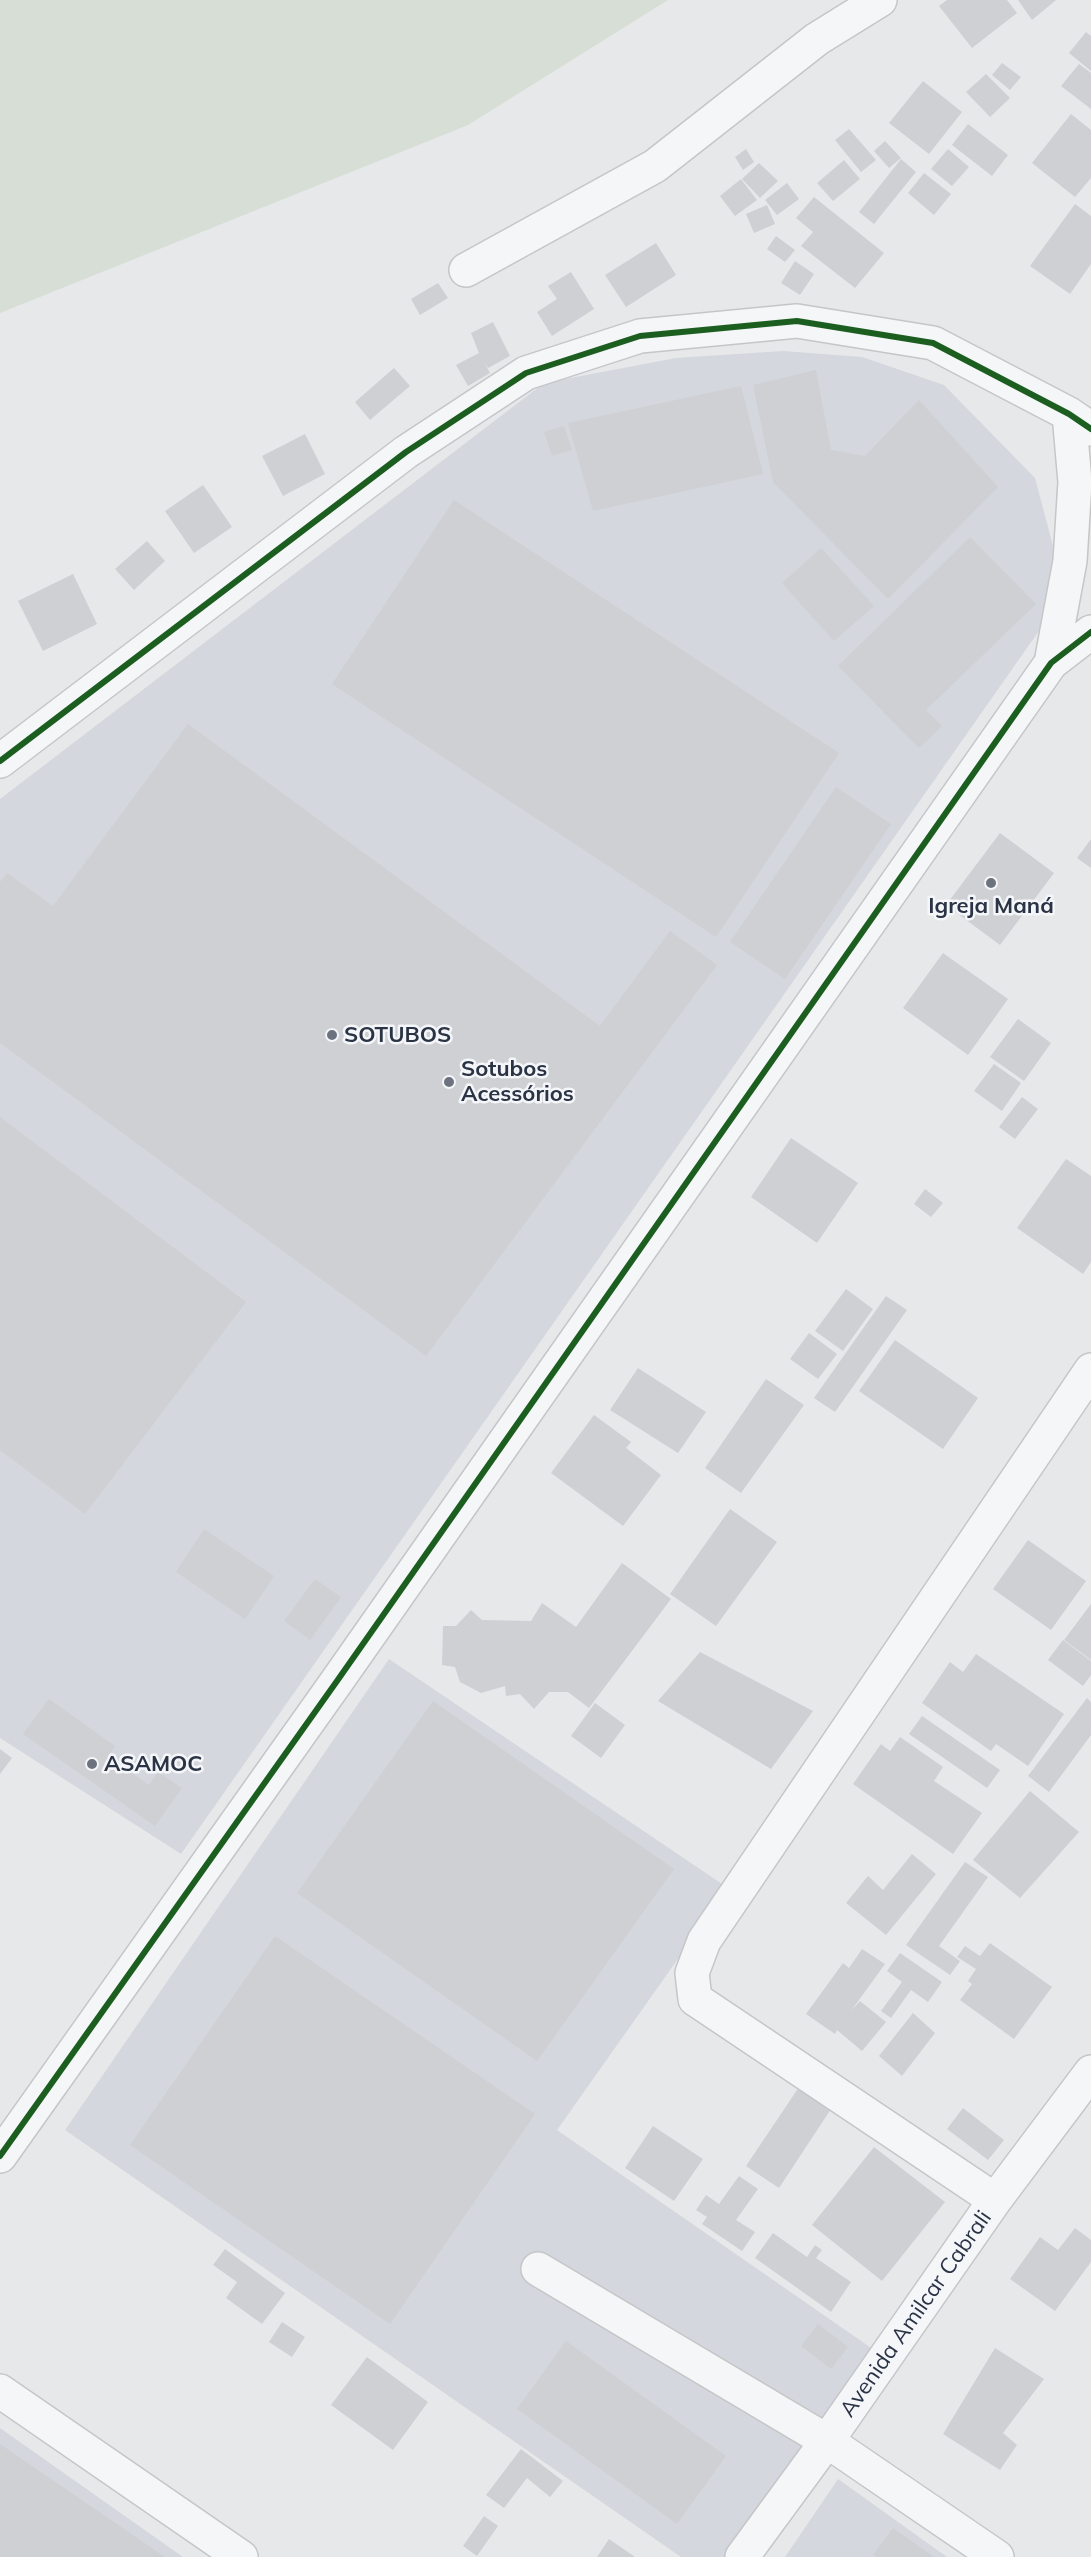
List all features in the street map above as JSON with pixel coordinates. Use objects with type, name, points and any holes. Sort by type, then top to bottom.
[{"type":"street","points":[[466,270],[655,166],[817,39],[880,0]]},
{"type":"street","points":[[4,749],[406,452],[526,373],[640,336],[796,321],[933,343],[1080,422],[1070,561],[1051,663]]},
{"type":"street","points":[[0,2156],[337,1681],[1051,663],[1091,633]]},
{"type":"street","points":[[995,2200],[695,1999],[692,1973],[704,1941],[1091,1371]]},
{"type":"street","name":"Avenida Amilcar Cabrali","points":[[749,2554],[995,2200],[1080,2111],[1091,2072]]},
{"type":"street","points":[[538,2269],[827,2441],[997,2557]]},
{"type":"street","points":[[0,2391],[241,2557]]},
{"type":"shaded area","points":[[0,0],[668,0],[468,125],[0,313]]},
{"type":"shaded area","points":[[783,351],[862,357],[944,385],[1035,478],[1053,546],[1053,588],[1041,628],[181,1854],[0,1738],[0,799],[544,383],[676,358]]},
{"type":"shaded area","points":[[389,1659],[728,1888],[557,2130],[877,2352],[724,2557],[681,2557],[65,2130]]},
{"type":"shaded area","points":[[0,2428],[183,2557],[0,2557]]},
{"type":"shaded area","points":[[838,2479],[947,2557],[785,2557]]},
{"type":"building","points":[[947,0],[1007,0],[1017,13],[972,48],[939,6]]},
{"type":"building","points":[[1018,0],[1056,0],[1032,20]]},
{"type":"building","points":[[1086,32],[1091,36],[1091,71],[1069,53]]},
{"type":"building","points":[[1002,63],[1021,77],[1010,90],[992,75]]},
{"type":"building","points":[[1079,64],[1091,73],[1091,109],[1061,86]]},
{"type":"building","points":[[986,74],[1010,98],[990,117],[966,92]]},
{"type":"building","points":[[923,81],[962,112],[929,154],[889,123]]},
{"type":"building","points":[[1071,114],[1091,130],[1091,178],[1075,197],[1032,163]]},
{"type":"building","points":[[968,124],[1008,155],[992,176],[952,145]]},
{"type":"building","points":[[849,129],[876,160],[861,172],[835,140]]},
{"type":"building","points":[[885,141],[901,158],[889,168],[874,151]]},
{"type":"building","points":[[746,149],[754,162],[743,170],[735,157]]},
{"type":"building","points":[[948,149],[969,167],[952,186],[931,169]]},
{"type":"building","points":[[901,159],[916,172],[874,224],[859,212]]},
{"type":"building","points":[[844,160],[860,179],[833,201],[817,183]]},
{"type":"building","points":[[759,163],[778,181],[760,198],[742,179]]},
{"type":"building","points":[[924,173],[951,194],[934,215],[908,193]]},
{"type":"building","points":[[741,179],[757,200],[735,216],[720,196]]},
{"type":"building","points":[[787,183],[799,199],[777,215],[765,200]]},
{"type":"building","points":[[814,197],[884,253],[855,288],[801,246],[813,232],[796,218]]},
{"type":"building","points":[[1075,204],[1091,216],[1091,264],[1070,294],[1030,266]]},
{"type":"building","points":[[767,205],[775,224],[754,233],[746,214]]},
{"type":"building","points":[[776,236],[795,250],[785,262],[767,249]]},
{"type":"building","points":[[656,243],[676,275],[626,307],[605,275]]},
{"type":"building","points":[[795,261],[814,274],[800,295],[781,283]]},
{"type":"building","points":[[571,272],[594,309],[552,336],[537,312],[557,299],[548,286]]},
{"type":"building","points":[[438,283],[448,298],[420,315],[411,299]]},
{"type":"building","points":[[493,322],[510,356],[488,368],[483,360],[490,373],[468,386],[456,365],[479,353],[471,333]]},
{"type":"building","points":[[394,368],[410,386],[370,420],[355,402]]},
{"type":"building","points":[[816,370],[831,450],[865,456],[919,400],[998,487],[888,599],[773,482],[753,385]]},
{"type":"building","points":[[741,386],[763,474],[593,511],[568,423]]},
{"type":"building","points":[[564,426],[572,450],[552,456],[544,432]]},
{"type":"building","points":[[305,434],[325,474],[283,496],[262,456]]},
{"type":"building","points":[[203,485],[232,527],[194,553],[165,511]]},
{"type":"building","points":[[454,500],[839,753],[716,937],[332,684]]},
{"type":"building","points":[[970,537],[1036,604],[926,710],[942,726],[919,748],[838,666]]},
{"type":"building","points":[[147,541],[165,561],[134,590],[115,569]]},
{"type":"building","points":[[821,548],[874,606],[834,641],[782,583]]},
{"type":"building","points":[[73,574],[97,624],[43,651],[18,601]]},
{"type":"building","name":"SOTUBOS","points":[[188,724],[600,1026],[670,931],[717,965],[426,1356],[0,1043],[0,882],[7,873],[53,906]]},
{"type":"building","points":[[836,787],[891,824],[785,979],[730,942]]},
{"type":"building","points":[[1000,833],[1054,873],[1000,945],[946,905]]},
{"type":"building","points":[[1091,839],[1091,868],[1077,858]]},
{"type":"building","points":[[943,953],[1008,999],[968,1055],[903,1008]]},
{"type":"building","points":[[1018,1019],[1051,1043],[1024,1081],[990,1057]]},
{"type":"building","points":[[994,1064],[1021,1083],[1002,1111],[974,1091]]},
{"type":"building","points":[[1022,1097],[1038,1109],[1015,1139],[999,1127]]},
{"type":"building","points":[[0,1117],[246,1302],[85,1514],[0,1450]]},
{"type":"building","points":[[791,1138],[858,1183],[817,1243],[751,1197]]},
{"type":"building","points":[[1066,1159],[1091,1176],[1091,1262],[1083,1274],[1017,1228]]},
{"type":"building","points":[[925,1189],[943,1203],[931,1217],[914,1204]]},
{"type":"building","points":[[846,1289],[873,1309],[843,1351],[815,1331]]},
{"type":"building","points":[[886,1296],[907,1310],[835,1412],[814,1398]]},
{"type":"building","points":[[809,1333],[837,1354],[818,1379],[790,1359]]},
{"type":"building","points":[[895,1340],[978,1398],[943,1449],[859,1391]]},
{"type":"building","points":[[638,1368],[706,1412],[678,1453],[610,1410]]},
{"type":"building","points":[[766,1379],[804,1405],[741,1493],[705,1468]]},
{"type":"building","points":[[594,1415],[631,1442],[626,1448],[661,1475],[623,1526],[551,1473]]},
{"type":"building","points":[[730,1509],[777,1542],[716,1626],[670,1594]]},
{"type":"building","points":[[204,1529],[274,1576],[245,1619],[176,1572]]},
{"type":"building","points":[[1028,1540],[1086,1581],[1051,1630],[993,1589]]},
{"type":"building","points":[[622,1563],[671,1599],[589,1708],[568,1692],[549,1692],[534,1709],[520,1694],[506,1696],[505,1686],[481,1693],[460,1682],[455,1667],[442,1665],[443,1626],[456,1626],[471,1610],[482,1620],[531,1621],[542,1603],[576,1627]]},
{"type":"building","points":[[315,1579],[341,1597],[310,1640],[284,1621]]},
{"type":"building","points":[[1091,1604],[1091,1660],[1064,1640]]},
{"type":"building","points":[[1063,1640],[1091,1661],[1091,1675],[1083,1686],[1048,1660]]},
{"type":"building","points":[[700,1652],[813,1711],[771,1769],[658,1701]]},
{"type":"building","points":[[976,1654],[1064,1714],[1028,1766],[996,1744],[991,1751],[922,1703],[950,1662],[963,1672]]},
{"type":"building","points":[[1087,1698],[1091,1702],[1091,1735],[1049,1792],[1028,1776]]},
{"type":"building","name":"ASAMOC","points":[[49,1699],[115,1746],[108,1756],[149,1785],[158,1772],[182,1788],[155,1826],[23,1734]]},
{"type":"building","points":[[433,1701],[674,1869],[537,2061],[297,1893]]},
{"type":"building","points":[[595,1703],[625,1725],[601,1758],[571,1736]]},
{"type":"building","points":[[922,1716],[1000,1770],[987,1788],[909,1734]]},
{"type":"building","points":[[900,1737],[943,1767],[934,1781],[982,1813],[953,1854],[853,1784],[881,1744],[890,1751]]},
{"type":"building","points":[[0,1749],[12,1758],[0,1774]]},
{"type":"building","points":[[1030,1791],[1079,1832],[1020,1898],[973,1860]]},
{"type":"building","points":[[912,1854],[936,1874],[886,1935],[846,1903],[868,1876],[883,1890]]},
{"type":"building","points":[[965,1862],[988,1877],[939,1946],[960,1961],[950,1975],[906,1945]]},
{"type":"building","points":[[275,1936],[535,2114],[390,2324],[130,2145]]},
{"type":"building","points":[[990,1943],[1052,1987],[1014,2039],[960,2000],[972,1984],[968,1981],[976,1969],[957,1957],[965,1946],[980,1956]]},
{"type":"building","points":[[862,1949],[885,1964],[851,2011],[860,2001],[886,2022],[862,2051],[837,2030],[835,2034],[806,2014],[843,1963],[849,1968]]},
{"type":"building","points":[[900,1953],[942,1982],[928,2002],[911,1990],[891,2018],[881,2011],[902,1982],[887,1971]]},
{"type":"building","points":[[913,2013],[935,2033],[902,2076],[879,2056]]},
{"type":"building","points":[[799,2087],[831,2109],[779,2188],[746,2166]]},
{"type":"building","points":[[963,2108],[1004,2140],[988,2160],[947,2129]]},
{"type":"building","points":[[653,2126],[703,2159],[674,2201],[625,2168]]},
{"type":"building","points":[[874,2147],[945,2202],[882,2281],[812,2225]]},
{"type":"building","points":[[739,2176],[758,2189],[736,2220],[755,2232],[742,2251],[702,2224],[707,2217],[696,2210],[706,2195],[719,2204]]},
{"type":"building","points":[[1075,2228],[1091,2240],[1091,2262],[1055,2311],[1010,2279],[1040,2237],[1058,2250]]},
{"type":"building","points":[[773,2233],[807,2257],[815,2245],[822,2250],[816,2258],[851,2282],[831,2312],[755,2258]]},
{"type":"building","points":[[225,2249],[285,2293],[262,2324],[226,2298],[237,2282],[213,2265]]},
{"type":"building","points":[[282,2322],[305,2337],[292,2357],[269,2342]]},
{"type":"building","points":[[818,2324],[848,2347],[831,2369],[801,2346]]},
{"type":"building","points":[[566,2341],[726,2456],[677,2524],[517,2409]]},
{"type":"building","points":[[995,2348],[1044,2379],[1003,2433],[1017,2445],[1000,2470],[943,2434]]},
{"type":"building","points":[[367,2357],[428,2402],[393,2450],[331,2405]]},
{"type":"building","points":[[0,2444],[165,2557],[0,2557]]},
{"type":"building","points":[[521,2449],[563,2481],[550,2497],[527,2478],[504,2508],[486,2495]]},
{"type":"building","points":[[484,2516],[498,2526],[477,2556],[463,2546]]},
{"type":"building","points":[[893,2528],[934,2557],[876,2557],[873,2555]]},
{"type":"building","points":[[609,2539],[635,2557],[597,2557]]},
{"type":"cycle path","points":[[0,761],[406,452],[526,373],[640,336],[797,321],[933,343],[1069,414],[1091,429]]},
{"type":"cycle path","points":[[0,2156],[337,1681],[1051,663],[1091,632]]},
{"type":"place","name":"Igreja Maná","points":[[991,883]]},
{"type":"place","name":"SOTUBOS","points":[[332,1035]]},
{"type":"place","name":"Sotubos Acessórios","points":[[449,1082]]},
{"type":"place","name":"ASAMOC","points":[[92,1764]]}]
